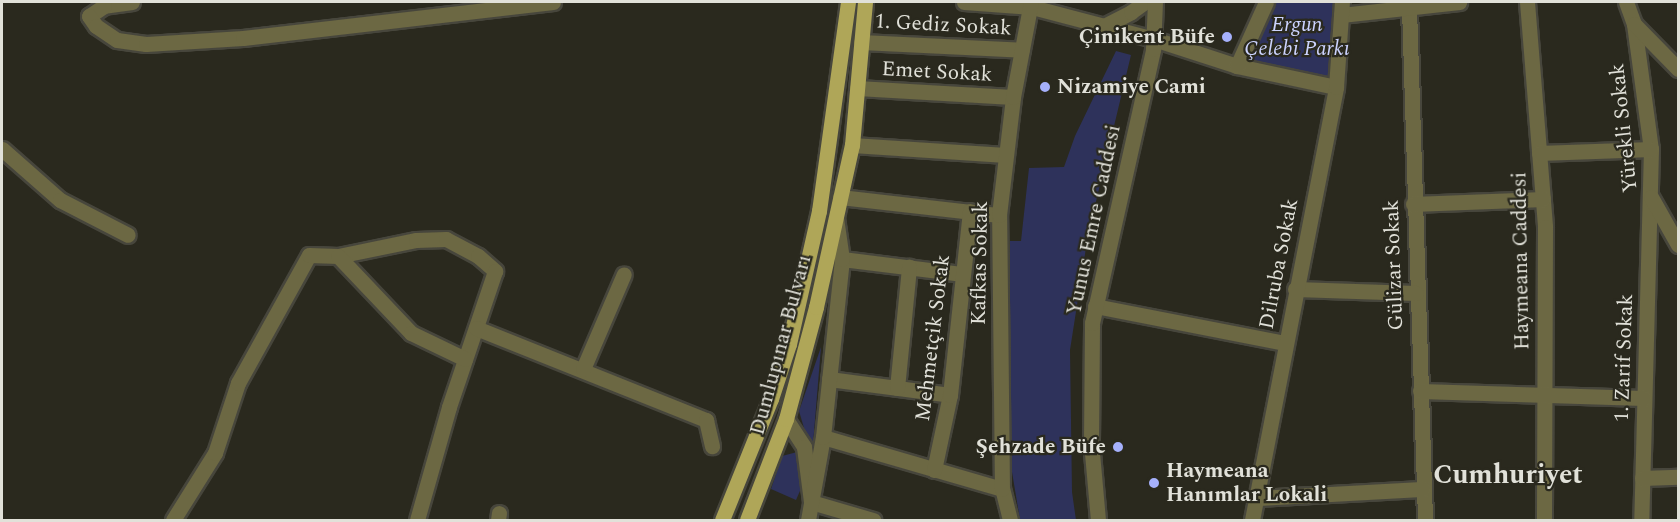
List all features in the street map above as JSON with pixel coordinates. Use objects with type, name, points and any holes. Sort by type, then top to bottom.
[{"type":"main road","name":"Dumlupınar Bulvarı","points":[[722,520],[771,399],[789,344],[819,211],[848,2]]},
{"type":"main road","name":"Dumlupınar Bulvarı","points":[[747,520],[786,419],[816,307],[852,145],[865,2]]},
{"type":"street","points":[[132,2],[104,6],[89,16],[96,26],[117,40],[146,44],[243,38],[553,2]]},
{"type":"street","points":[[964,2],[1031,4],[1154,39],[1237,66],[1336,87]]},
{"type":"street","points":[[1106,25],[1145,2]]},
{"type":"street","name":"Yunus Emre Caddesi","points":[[1098,520],[1091,442],[1092,323],[1154,39],[1155,2]]},
{"type":"street","points":[[1237,66],[1266,2]]},
{"type":"street","points":[[1341,8],[1409,7],[1459,2]]},
{"type":"street","name":"Haymeana Caddesi","points":[[1527,2],[1543,200],[1544,520]]},
{"type":"street","name":"Yürekli Sokak","points":[[1626,2],[1634,24],[1651,149],[1651,197],[1678,245]]},
{"type":"street","name":"Kafkas Sokak","points":[[1010,520],[1002,489],[999,215],[1013,97],[1031,4]]},
{"type":"street","name":"Gülizar Sokak","points":[[1409,7],[1413,204],[1425,520]]},
{"type":"street","name":"Dilruba Sokak","points":[[1252,520],[1336,87],[1341,8]]},
{"type":"street","points":[[1634,24],[1678,69]]},
{"type":"street","name":"1. Gediz Sokak","points":[[861,42],[1022,50]]},
{"type":"street","name":"Emet Sokak","points":[[857,88],[1013,97]]},
{"type":"street","points":[[852,145],[1006,155]]},
{"type":"street","points":[[2,149],[60,200],[128,235]]},
{"type":"street","points":[[1539,153],[1651,149]]},
{"type":"street","points":[[840,197],[999,215]]},
{"type":"street","name":"1. Zarif Sokak","points":[[1641,520],[1651,197]]},
{"type":"street","points":[[1413,204],[1543,200]]},
{"type":"street","name":"Mehmetçik Sokak","points":[[934,470],[950,394],[970,211]]},
{"type":"street","points":[[808,520],[823,437],[842,259],[836,212]]},
{"type":"street","points":[[173,520],[215,453],[238,382],[309,255],[338,256],[416,240],[446,239],[478,256],[495,271],[465,359],[417,520]]},
{"type":"street","points":[[338,256],[411,333],[465,359]]},
{"type":"street","points":[[842,259],[963,274]]},
{"type":"street","points":[[897,388],[909,267]]},
{"type":"street","points":[[583,369],[624,274]]},
{"type":"street","points":[[1295,289],[1416,293]]},
{"type":"street","points":[[1095,306],[1285,344]]},
{"type":"street","points":[[476,328],[706,420],[712,446]]},
{"type":"street","points":[[829,379],[950,394]]},
{"type":"street","points":[[1420,391],[1644,398]]},
{"type":"street","points":[[786,419],[804,447],[811,502]]},
{"type":"street","points":[[823,437],[1002,489]]},
{"type":"street","points":[[1642,478],[1678,477]]},
{"type":"street","points":[[1256,498],[1423,489]]},
{"type":"street","points":[[811,502],[873,520]]},
{"type":"green space","name":"Ergun Çelebi Parkı","points":[[1275,2],[1334,2],[1328,79],[1248,61]]},
{"type":"green space","points":[[1116,51],[1131,55],[1088,235],[1070,350],[1072,492],[1076,520],[1020,520],[1006,436],[1010,241],[1021,241],[1029,168],[1064,167],[1075,136]]},
{"type":"green space","points":[[821,347],[813,444],[809,445],[799,411]]},
{"type":"green space","points":[[801,451],[803,484],[796,500],[771,489],[782,456]]},
{"type":"place","name":"Çinikent Büfe","points":[[1227,37]]},
{"type":"place","name":"Nizamiye Cami","points":[[1045,87]]},
{"type":"place","name":"Şehzade Büfe","points":[[1118,447]]},
{"type":"place","name":"Haymeana Hanımlar Lokali","points":[[1154,483]]},
{"type":"district","name":"Cumhuriyet","points":[[1508,476]]}]
